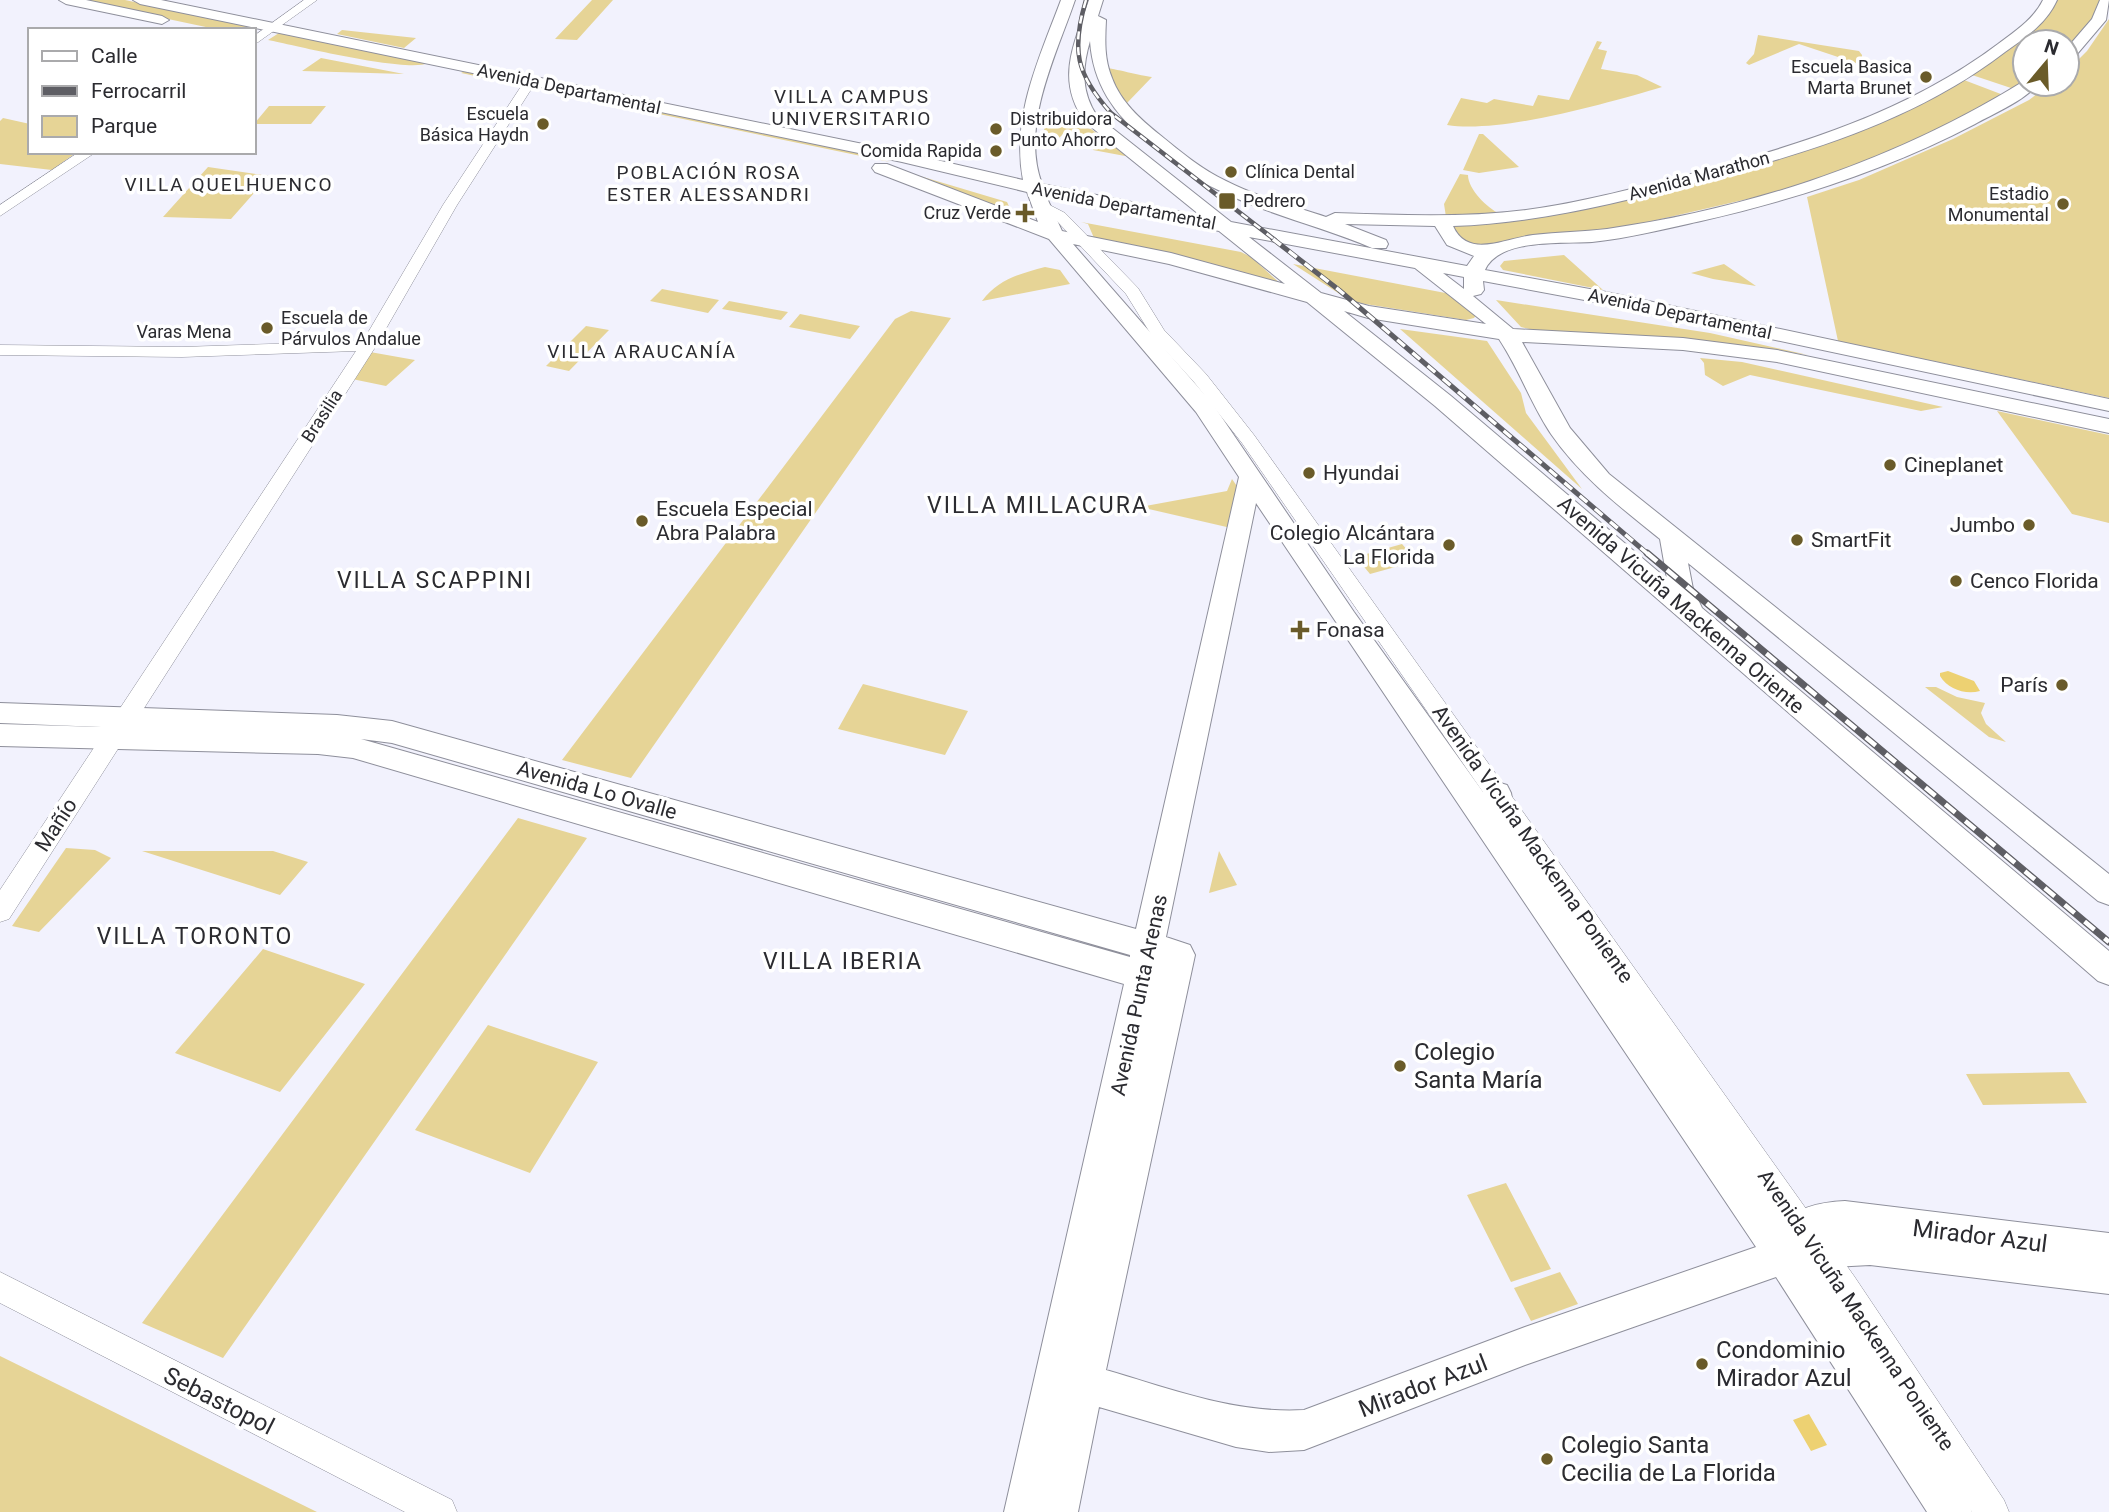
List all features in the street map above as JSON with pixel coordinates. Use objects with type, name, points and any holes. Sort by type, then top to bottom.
[{"type":"main road","points":[[66,0],[199,28]]},
{"type":"main road","name":"Avenida Departamental","points":[[140,0],[1034,187],[1474,272],[2109,405]]},
{"type":"main road","name":"Avenida Vicuña Mackenna Poniente","points":[[1068,0],[1040,103],[1012,154],[1027,166],[1042,205],[1042,213],[1055,235],[1186,385],[1507,849],[1801,1244],[1951,1512]]},
{"type":"main road","points":[[1096,0],[1076,68],[1071,99],[1116,103]]},
{"type":"main road","points":[[1103,0],[1097,52],[1106,84],[1116,103],[1167,150],[1210,179],[1366,238],[1414,262]]},
{"type":"main road","name":"Avenida Marathon","points":[[1305,215],[1442,221],[1547,212],[1629,195],[1795,149],[1915,102],[1997,52],[2039,18],[2050,0]]},
{"type":"main road","points":[[2081,42],[2093,29],[2107,0]]},
{"type":"main road","name":"Avenida Departamental","points":[[256,40],[377,65],[526,88],[836,154],[899,175],[1014,222],[1055,235],[1171,259],[1312,299],[1392,317],[1504,331],[1670,343],[1777,356],[2109,426]]},
{"type":"main road","name":"Avenida Marathon","points":[[1488,252],[1513,243],[1612,234],[1786,192],[1867,165],[1967,121],[2011,96]]},
{"type":"main road","name":"Avenida Vicuña Mackenna Oriente","points":[[1071,99],[1091,119],[1470,424],[2109,971]]},
{"type":"main road","points":[[948,168],[1012,154]]},
{"type":"main road","points":[[1629,195],[1669,222]]},
{"type":"main road","points":[[1442,221],[1449,239],[1455,244],[1488,252],[1474,272],[1475,290],[1504,331]]},
{"type":"main road","name":"Avenida Vicuña Mackenna Oriente","points":[[1414,262],[1446,283],[1504,331],[1530,371],[1552,418],[1576,452],[1601,479],[2109,892]]},
{"type":"main road","points":[[1470,424],[1483,451]]},
{"type":"main road","name":"Avenida Punta Arenas","points":[[1025,1512],[1069,1380],[1161,965],[1250,477]]},
{"type":"main road","points":[[1671,536],[1681,589],[1692,614]]},
{"type":"main road","name":"Avenida Lo Ovalle","points":[[0,713],[118,729]]},
{"type":"main road","name":"Avenida Lo Ovalle","points":[[0,735],[118,729],[337,725],[392,732],[1161,965]]},
{"type":"main road","points":[[1497,793],[1507,849]]},
{"type":"main road","name":"Mirador Azul","points":[[1801,1244],[1825,1220],[1845,1219],[2109,1252]]},
{"type":"main road","name":"Mirador Azul","points":[[1069,1380],[1252,1430],[1304,1430],[1801,1244],[1870,1246],[2109,1275]]},
{"type":"main road","name":"Avenida Punta Arenas","points":[[1057,1512],[1069,1380]]},
{"type":"street","points":[[256,39],[311,0]]},
{"type":"street","name":"Brasilia","points":[[118,729],[368,346],[450,205],[526,88]]},
{"type":"street","points":[[0,212],[86,154]]},
{"type":"street","name":"Avenida Vicuña Mackenna Poniente","points":[[1042,205],[1060,216],[1132,291],[1158,333],[1200,378],[1233,420],[1583,913],[1801,1244],[1905,1378],[1992,1512]]},
{"type":"street","name":"Varas Mena","points":[[0,350],[192,352],[368,346]]},
{"type":"street","name":"Mañío","points":[[0,911],[118,729]]},
{"type":"street","name":"Sebastopol","points":[[0,1287],[440,1512]]},
{"type":"green space","points":[[125,0],[257,28],[211,28],[83,1]]},
{"type":"green space","points":[[592,0],[613,0],[577,40],[555,39]]},
{"type":"green space","points":[[2056,0],[2103,0],[2098,15],[2081,36],[2081,28],[2025,28]]},
{"type":"green space","name":"Estadio Monumental","points":[[2109,19],[2109,398],[1838,341],[1807,197],[1859,180],[1953,139],[2032,98],[2081,98],[2081,57]]},
{"type":"green space","points":[[342,30],[416,38],[404,48],[337,34]]},
{"type":"green space","points":[[279,33],[428,63],[417,65],[376,62],[268,40]]},
{"type":"green space","points":[[1758,35],[1859,51],[1862,62],[1859,64],[1799,44],[1749,65],[1746,63],[1754,54]]},
{"type":"green space","points":[[2011,40],[2011,88],[1972,75]]},
{"type":"green space","points":[[1597,41],[1602,42],[1598,49],[1607,51],[1601,69],[1637,75],[1662,87],[1524,121],[1469,127],[1447,125],[1461,98],[1487,103],[1494,99],[1533,106],[1538,95],[1569,100]]},
{"type":"green space","points":[[321,58],[404,74],[302,71]]},
{"type":"green space","points":[[1106,68],[1152,77],[1127,103],[1120,101]]},
{"type":"green space","points":[[467,70],[837,147],[890,162],[461,73]]},
{"type":"green space","points":[[1964,80],[2006,96],[1901,148],[1782,191],[1609,231],[1525,237],[1487,247],[1465,245],[1451,225],[1479,222],[1768,162]]},
{"type":"green space","points":[[269,106],[326,106],[311,124],[256,124]]},
{"type":"green space","points":[[3,118],[28,124],[28,154],[74,154],[52,170],[0,164],[0,121]]},
{"type":"green space","points":[[1049,123],[1091,129],[1126,154],[1125,156],[1093,150],[1100,139],[1064,133],[1059,138],[1047,135],[1047,138],[1043,135],[1045,126]]},
{"type":"green space","points":[[1479,134],[1483,134],[1519,167],[1479,173],[1463,170]]},
{"type":"green space","points":[[208,167],[269,176],[231,219],[163,217]]},
{"type":"green space","points":[[893,168],[1007,202],[1014,217]]},
{"type":"green space","points":[[1460,174],[1468,175],[1479,198],[1500,214],[1446,217],[1444,204]]},
{"type":"green space","points":[[1081,222],[1241,252],[1251,257],[1283,286],[1094,238],[1088,224]]},
{"type":"green space","points":[[1564,255],[1603,290],[1503,270],[1500,266],[1504,261]]},
{"type":"green space","points":[[1293,264],[1456,295],[1478,312],[1474,318],[1466,320],[1359,303],[1346,298]]},
{"type":"green space","points":[[1724,264],[1756,286],[1691,273]]},
{"type":"green space","points":[[1045,267],[1060,270],[1070,284],[982,301],[1003,282]]},
{"type":"green space","points":[[662,289],[719,300],[708,313],[650,301]]},
{"type":"green space","points":[[1496,300],[1710,333],[1808,355],[1708,341],[1547,333],[1521,327]]},
{"type":"green space","points":[[729,301],[788,312],[781,320],[722,309]]},
{"type":"green space","points":[[911,311],[951,318],[631,778],[562,760],[895,319]]},
{"type":"green space","points":[[800,314],[860,326],[850,339],[789,327]]},
{"type":"green space","points":[[586,326],[609,330],[569,371],[546,366]]},
{"type":"green space","points":[[1400,329],[1487,341],[1521,393],[1526,413],[1582,489]]},
{"type":"green space","points":[[370,352],[415,360],[386,386],[352,379]]},
{"type":"green space","points":[[1700,358],[1742,362],[1943,407],[1921,411],[1750,375],[1723,386],[1705,375],[1704,363]]},
{"type":"green space","points":[[1997,411],[2109,435],[2109,523],[2072,514]]},
{"type":"green space","points":[[1232,479],[1241,492],[1231,528],[1140,507],[1227,491]]},
{"type":"green space","points":[[1402,544],[1417,561],[1370,574],[1356,557]]},
{"type":"green space","points":[[863,684],[968,711],[945,755],[838,729]]},
{"type":"green space","points":[[1925,687],[1936,687],[1957,697],[1985,703],[1981,713],[1986,724],[2006,742],[1989,737]]},
{"type":"green space","points":[[518,818],[587,838],[223,1358],[142,1323]]},
{"type":"green space","points":[[66,848],[95,850],[111,858],[39,932],[12,926]]},
{"type":"green space","points":[[142,851],[273,851],[308,862],[280,895]]},
{"type":"green space","points":[[1219,851],[1237,885],[1209,893]]},
{"type":"green space","points":[[263,949],[365,984],[280,1092],[175,1053]]},
{"type":"green space","points":[[488,1025],[598,1062],[530,1173],[415,1130]]},
{"type":"green space","points":[[2069,1072],[2087,1103],[1983,1105],[1966,1074]]},
{"type":"green space","points":[[1506,1183],[1551,1269],[1511,1282],[1467,1195]]},
{"type":"green space","points":[[1560,1272],[1578,1304],[1531,1321],[1514,1288]]},
{"type":"green space","points":[[0,1356],[317,1512],[0,1512]]},
{"type":"shaded area","points":[[1948,671],[1974,681],[1980,691],[1969,692],[1952,688],[1940,676],[1940,673]]},
{"type":"shaded area","points":[[1809,1414],[1827,1445],[1811,1451],[1793,1420]]},
{"type":"railway","points":[[1086,0],[1078,47],[1084,73],[1099,99],[1111,113],[1275,240]]},
{"type":"railway","points":[[1273,239],[1339,290],[1649,555]]},
{"type":"railway","points":[[1647,553],[2109,942]]},
{"type":"place","name":"Escuela Basica Marta Brunet","points":[[1926,77]]},
{"type":"place","name":"Escuela Básica Haydn","points":[[543,124]]},
{"type":"place","name":"Distribuidora Punto Ahorro","points":[[996,129]]},
{"type":"place","name":"Comida Rapida","points":[[996,151]]},
{"type":"place","name":"Clínica Dental","points":[[1231,172]]},
{"type":"place","name":"Pedrero","points":[[1227,201]]},
{"type":"place","name":"Estadio Monumental","points":[[2063,204]]},
{"type":"place","name":"Cruz Verde","points":[[1025,213]]},
{"type":"place","name":"Escuela de Párvulos Andalue","points":[[267,328]]},
{"type":"place","name":"Cineplanet","points":[[1890,465]]},
{"type":"place","name":"Hyundai","points":[[1309,473]]},
{"type":"place","name":"Escuela Especial Abra Palabra","points":[[642,521]]},
{"type":"place","name":"Jumbo","points":[[2029,525]]},
{"type":"place","name":"SmartFit","points":[[1797,540]]},
{"type":"place","name":"Colegio Alcántara La Florida","points":[[1449,545]]},
{"type":"place","name":"Cenco Florida","points":[[1956,581]]},
{"type":"place","name":"Fonasa","points":[[1300,630]]},
{"type":"place","name":"París","points":[[2062,685]]},
{"type":"place","name":"Colegio Santa María","points":[[1400,1066]]},
{"type":"place","name":"Condominio Mirador Azul","points":[[1702,1364]]},
{"type":"place","name":"Colegio Santa Cecilia de La Florida","points":[[1547,1459]]},
{"type":"district","name":"VILLA CAMPUS UNIVERSITARIO","points":[[852,107]]},
{"type":"district","name":"POBLACIÓN ROSA ESTER ALESSANDRI","points":[[709,183]]},
{"type":"district","name":"VILLA QUELHUENCO","points":[[229,184]]},
{"type":"district","name":"VILLA ARAUCANÍA","points":[[642,351]]},
{"type":"district","name":"VILLA MILLACURA","points":[[1038,505]]},
{"type":"district","name":"VILLA SCAPPINI","points":[[435,580]]},
{"type":"district","name":"VILLA TORONTO","points":[[195,936]]},
{"type":"district","name":"VILLA IBERIA","points":[[843,961]]}]
